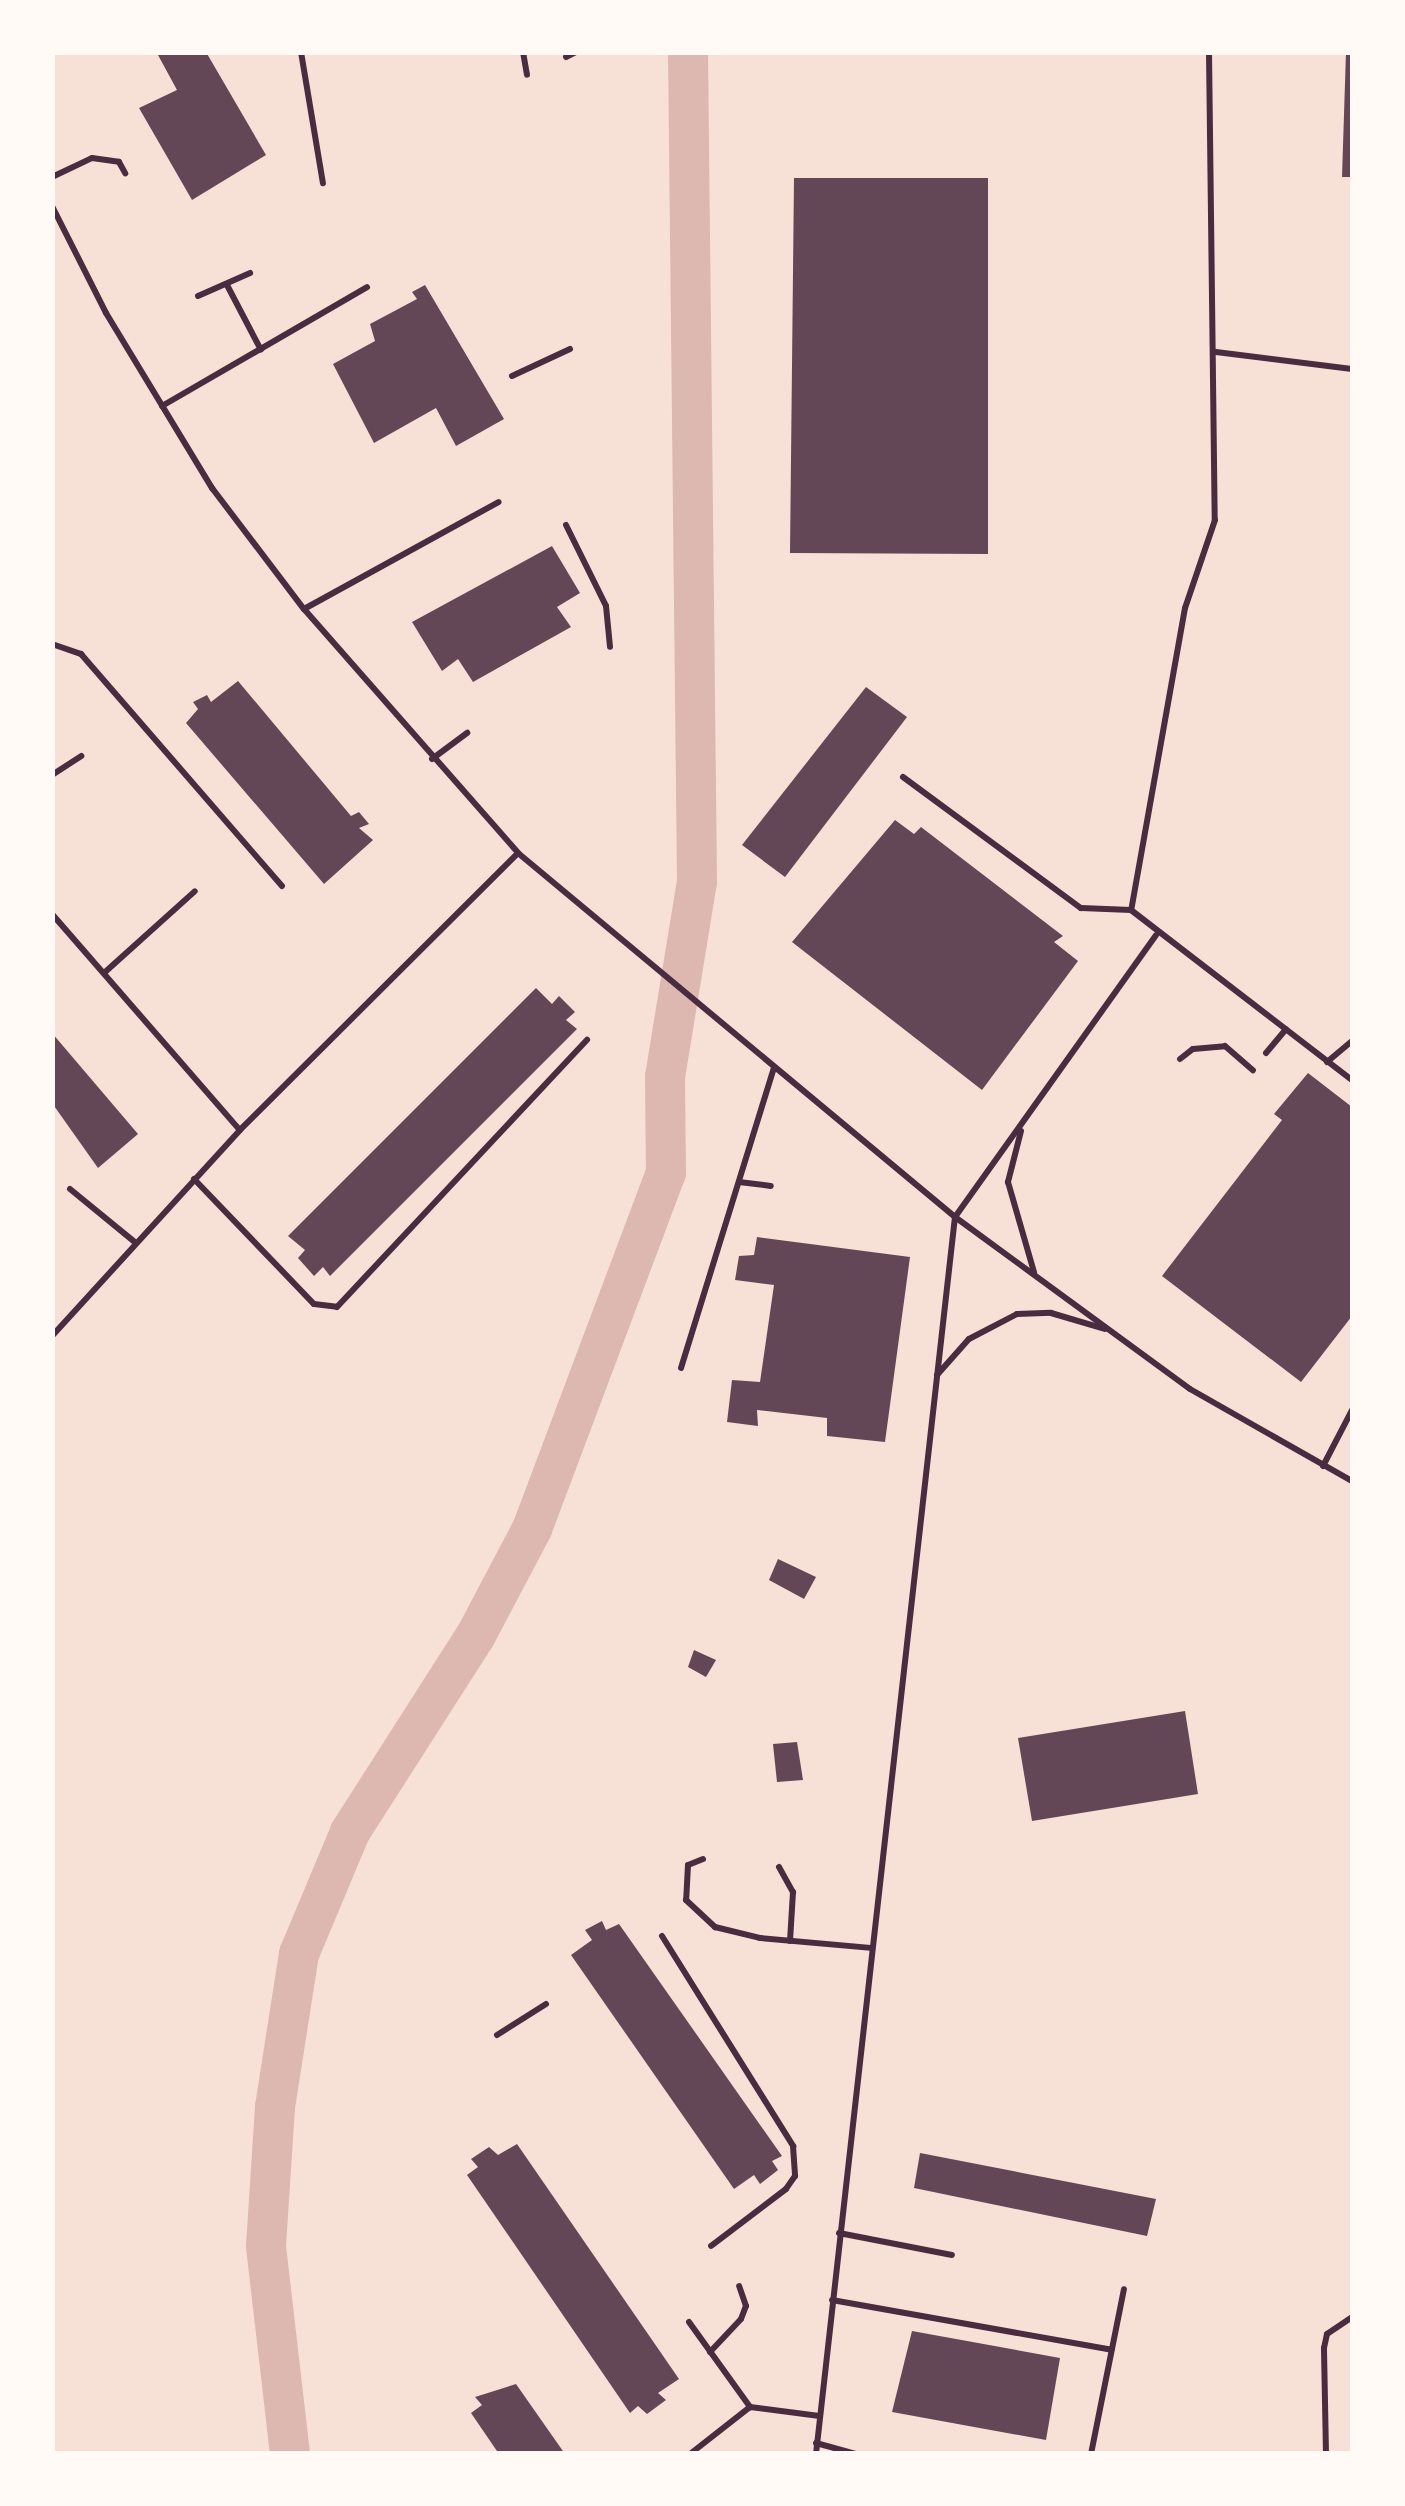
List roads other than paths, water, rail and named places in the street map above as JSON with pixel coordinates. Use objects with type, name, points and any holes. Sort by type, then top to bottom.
[{"type":"lane","points":[[301,52],[323,183]]},
{"type":"lane","points":[[523,52],[527,75]]},
{"type":"lane","points":[[566,57],[576,52]]},
{"type":"lane","points":[[1131,910],[1184,608],[1215,520],[1210,52]]},
{"type":"lane","points":[[52,178],[92,158],[119,162],[125,173]]},
{"type":"lane","points":[[52,206],[162,406],[212,488],[304,609],[518,853],[956,1217],[1190,1390],[1352,1481]]},
{"type":"lane","points":[[198,296],[250,273]]},
{"type":"lane","points":[[227,286],[261,350]]},
{"type":"lane","points":[[162,406],[367,287]]},
{"type":"lane","points":[[512,376],[570,349]]},
{"type":"lane","points":[[1216,352],[1352,369]]},
{"type":"lane","points":[[304,609],[499,502]]},
{"type":"lane","points":[[566,524],[606,606],[610,647]]},
{"type":"lane","points":[[52,644],[81,654],[282,886]]},
{"type":"lane","points":[[432,759],[467,733]]},
{"type":"lane","points":[[52,775],[81,756]]},
{"type":"lane","points":[[903,777],[1081,908],[1131,910],[1156,935],[1352,1080]]},
{"type":"lane","points":[[52,1336],[240,1130],[518,853]]},
{"type":"lane","points":[[104,974],[195,891]]},
{"type":"lane","points":[[52,914],[240,1130]]},
{"type":"lane","points":[[816,2454],[956,1217],[1156,935]]},
{"type":"lane","points":[[1266,1054],[1286,1029]]},
{"type":"lane","points":[[194,1179],[314,1304],[336,1307],[587,1040]]},
{"type":"lane","points":[[1328,1062],[1352,1040]]},
{"type":"lane","points":[[1180,1058],[1193,1049],[1225,1046],[1253,1070]]},
{"type":"lane","points":[[681,1368],[774,1067]]},
{"type":"lane","points":[[1025,1120],[1008,1182],[1036,1276]]},
{"type":"lane","points":[[738,1182],[771,1186]]},
{"type":"lane","points":[[70,1189],[136,1243]]},
{"type":"lane","points":[[936,1376],[969,1339],[1017,1314],[1052,1313],[1110,1331]]},
{"type":"lane","points":[[1324,1466],[1352,1410]]},
{"type":"lane","points":[[703,1860],[688,1864],[686,1880],[686,1900],[699,1914],[738,1934],[871,1948]]},
{"type":"lane","points":[[779,1866],[793,1892],[790,1941]]},
{"type":"lane","points":[[662,1936],[793,2146],[795,2176],[786,2189],[712,2246]]},
{"type":"lane","points":[[497,2035],[546,2004]]},
{"type":"lane","points":[[839,2232],[952,2254]]},
{"type":"lane","points":[[710,2352],[741,2319],[746,2306],[738,2286]]},
{"type":"lane","points":[[1091,2454],[1124,2289]]},
{"type":"lane","points":[[832,2300],[1112,2350]]},
{"type":"lane","points":[[1326,2454],[1324,2348],[1328,2334],[1352,2317]]},
{"type":"lane","points":[[690,2322],[750,2408]]},
{"type":"lane","points":[[690,2454],[750,2408],[819,2416]]},
{"type":"lane","points":[[816,2443],[856,2454]]},
{"type":"waterway","points":[[290,2454],[266,2246],[275,2107],[299,1954],[350,1832],[476,1635],[532,1529],[666,1173],[665,1077],[697,882],[688,52]]}]
